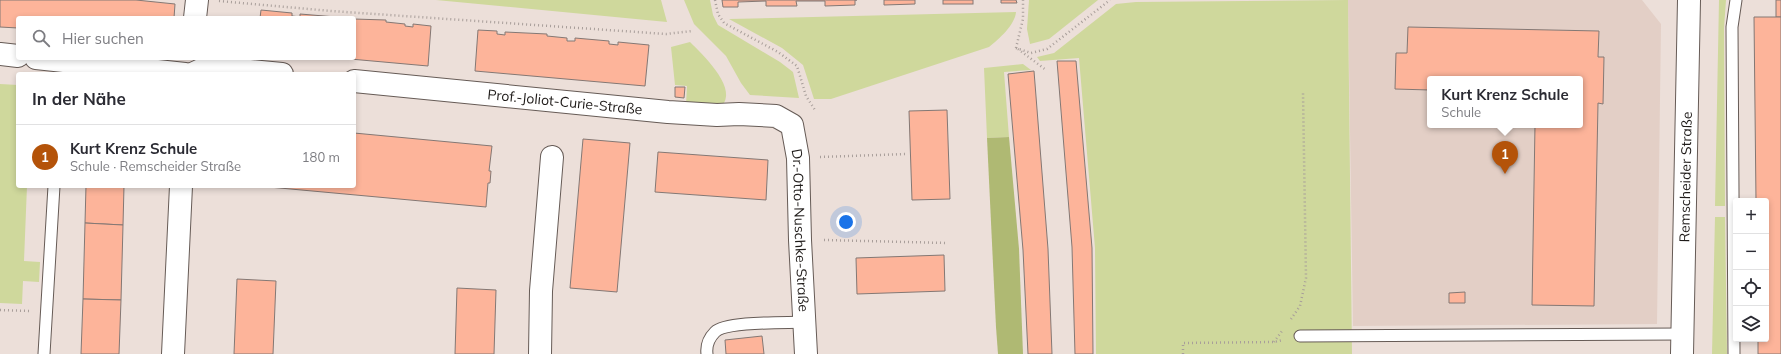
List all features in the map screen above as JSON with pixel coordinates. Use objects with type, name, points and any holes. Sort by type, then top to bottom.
[{"type":"street","points":[[196,16],[206,0]]},
{"type":"street","name":"Remscheider Straße","points":[[1682,344],[1689,0]]},
{"type":"street","points":[[0,54],[16,56]]},
{"type":"street","points":[[42,60],[61,67],[150,72]]},
{"type":"street","points":[[191,72],[192,60]]},
{"type":"street","points":[[196,72],[207,67],[261,72]]},
{"type":"street","name":"Prof.-Joliot-Curie-Straße","points":[[356,81],[668,112],[776,116]]},
{"type":"street","name":"Dr.-Otto-Nuschke-Straße","points":[[776,116],[792,125],[798,158],[800,240],[806,354]]},
{"type":"street","points":[[540,354],[541,291],[552,157]]},
{"type":"street","points":[[173,354],[181,188]]},
{"type":"lane","points":[[1734,354],[1732,27],[1736,0]]},
{"type":"lane","points":[[44,354],[54,188]]},
{"type":"lane","points":[[707,354],[706,346],[716,331],[735,325],[804,322]]},
{"type":"lane","points":[[1300,336],[1682,344]]},
{"type":"path","points":[[206,0],[338,11],[666,34],[692,31]]},
{"type":"path","points":[[715,0],[718,14],[724,23],[778,52],[797,66],[806,96],[815,110]]},
{"type":"path","points":[[1016,48],[1023,19],[1024,0]]},
{"type":"path","points":[[1016,48],[1031,53],[1047,49],[1110,0]]},
{"type":"path","points":[[1016,48],[1046,70]]},
{"type":"path","points":[[1290,322],[1300,306],[1306,278],[1303,93]]},
{"type":"path","points":[[798,158],[907,154]]},
{"type":"path","points":[[800,240],[947,243]]},
{"type":"path","points":[[0,310],[46,312]]},
{"type":"path","points":[[1274,342],[1286,327]]},
{"type":"path","points":[[1183,354],[1183,343],[1274,342],[1300,336]]},
{"type":"shaded area","points":[[1348,0],[1642,0],[1661,24],[1657,324],[1353,326]]},
{"type":"green space","points":[[436,0],[661,0],[667,22]]},
{"type":"green space","points":[[684,0],[710,0],[713,15],[718,25],[780,62],[793,72],[799,98],[750,95],[741,83],[726,56],[694,24]]},
{"type":"green space","points":[[1029,0],[1098,0],[1049,39],[1030,44],[1027,29]]},
{"type":"green space","points":[[1348,0],[1352,354],[1096,354],[1095,248],[1079,58],[1040,61],[1037,57],[1054,53],[1116,4],[1136,2]]},
{"type":"green space","points":[[1719,0],[1726,0],[1724,28],[1725,206],[1715,206]]},
{"type":"green space","points":[[1016,12],[1010,27],[989,47],[831,99],[814,99],[803,65],[782,48],[729,19]]},
{"type":"green space","points":[[690,42],[716,70],[725,88],[726,96],[724,103],[686,105],[687,86],[675,85],[671,47]]},
{"type":"green space","points":[[1023,64],[1031,70],[1004,72],[1009,137],[987,138],[984,68]]},
{"type":"green space","points":[[0,84],[16,85],[16,188],[27,188],[24,261],[40,262],[39,282],[23,281],[22,304],[0,303]]},
{"type":"green space","points":[[1009,137],[1019,249],[1023,354],[998,354],[996,327],[987,138]]},
{"type":"green space","points":[[1715,217],[1725,217],[1727,354],[1712,354]]},
{"type":"building","points":[[0,0],[136,0],[175,4],[174,16],[16,16],[16,28],[0,27]]},
{"type":"building","points":[[722,0],[855,0],[855,5],[825,6],[825,1],[796,1],[797,6],[766,6],[766,1],[738,2],[738,7],[723,7]]},
{"type":"building","points":[[884,0],[915,0],[915,4],[884,5]]},
{"type":"building","points":[[943,0],[973,0],[973,4],[943,4]]},
{"type":"building","points":[[1001,0],[1016,0],[1017,3],[1001,3]]},
{"type":"building","points":[[1776,0],[1781,0],[1781,17],[1776,17]]},
{"type":"building","points":[[261,10],[292,13],[292,16],[260,16]]},
{"type":"building","points":[[300,14],[324,16],[300,16]]},
{"type":"building","points":[[1754,17],[1781,17],[1781,354],[1758,354],[1758,342],[1769,342],[1769,198],[1756,198]]},
{"type":"building","points":[[356,19],[386,20],[386,22],[405,24],[405,26],[413,27],[413,24],[431,26],[428,66],[356,60]]},
{"type":"building","points":[[1408,27],[1599,31],[1598,57],[1604,57],[1603,104],[1598,103],[1594,306],[1532,305],[1535,128],[1583,128],[1583,76],[1427,76],[1427,90],[1395,89],[1396,53],[1407,53]]},
{"type":"building","points":[[478,30],[497,31],[497,34],[505,35],[505,32],[547,34],[547,36],[567,38],[567,41],[575,41],[575,38],[609,41],[609,44],[618,45],[618,42],[649,45],[645,86],[475,71]]},
{"type":"building","points":[[1057,61],[1076,61],[1092,248],[1093,354],[1075,354],[1072,247]]},
{"type":"building","points":[[1034,71],[1048,249],[1052,354],[1028,354],[1023,250],[1008,74]]},
{"type":"building","points":[[675,87],[685,87],[684,98],[675,97]]},
{"type":"building","points":[[947,110],[950,199],[912,200],[909,111]]},
{"type":"building","points":[[356,133],[492,146],[489,171],[491,171],[490,183],[488,183],[486,207],[280,188],[356,188]]},
{"type":"building","points":[[583,139],[630,143],[617,292],[570,288]]},
{"type":"building","points":[[658,152],[768,160],[766,200],[655,192]]},
{"type":"building","points":[[86,188],[124,188],[123,225],[85,223]]},
{"type":"building","points":[[85,223],[123,225],[121,300],[83,299]]},
{"type":"building","points":[[944,255],[945,291],[857,294],[856,258]]},
{"type":"building","points":[[237,279],[276,281],[273,354],[234,354]]},
{"type":"building","points":[[457,288],[496,290],[494,354],[455,354]]},
{"type":"building","points":[[1465,292],[1465,303],[1449,303],[1449,293]]},
{"type":"building","points":[[83,299],[121,300],[119,354],[81,354]]},
{"type":"building","points":[[762,336],[764,354],[726,354],[725,340]]},
{"type":"place","name":"Kurt Krenz Schule","points":[[1505,174]]}]
